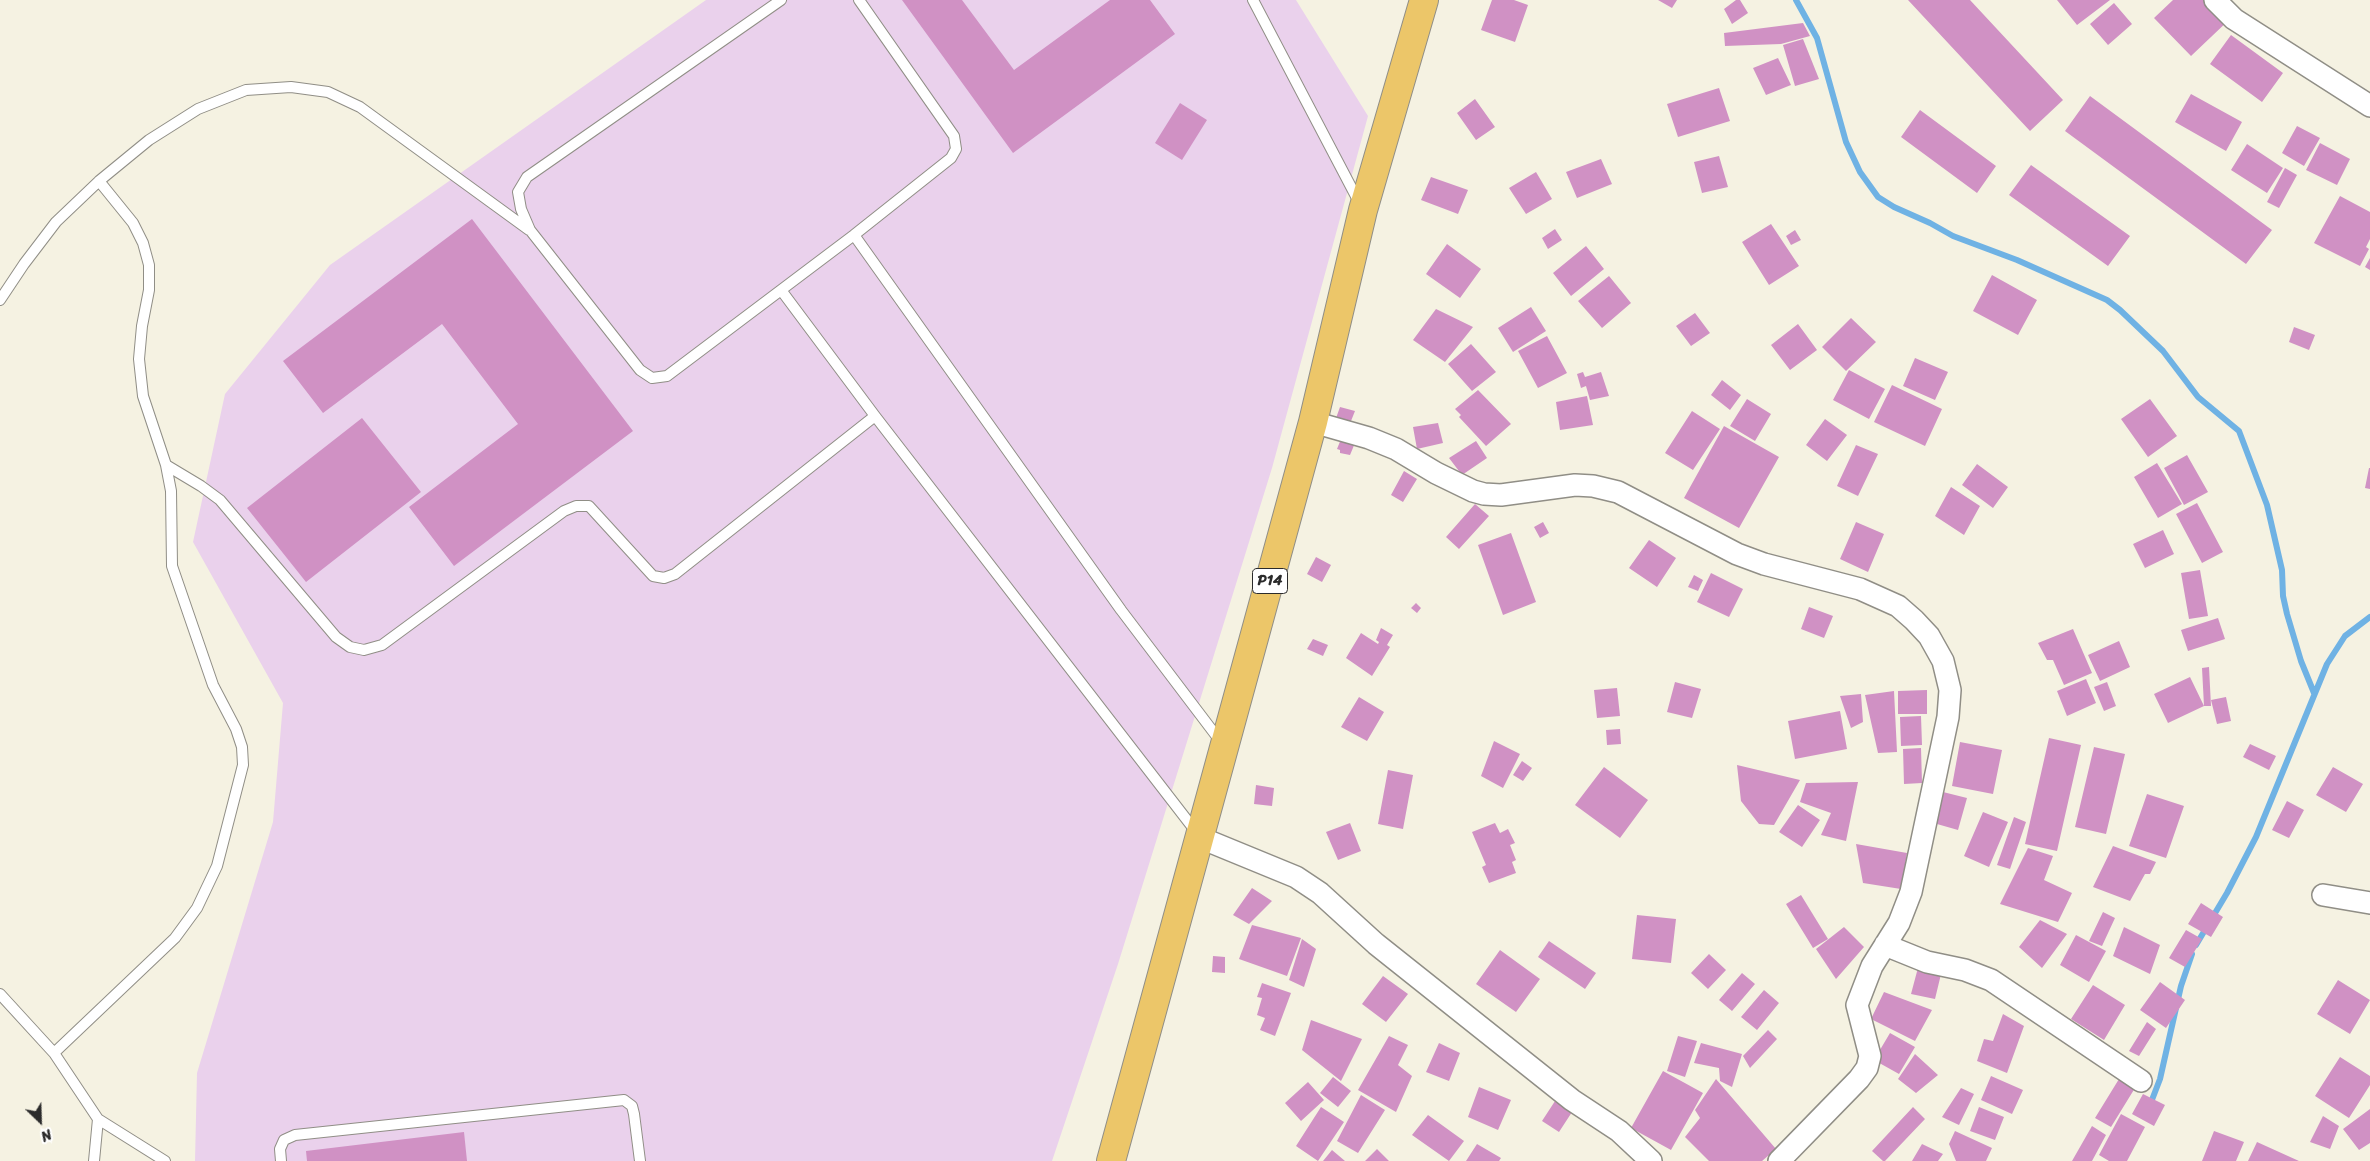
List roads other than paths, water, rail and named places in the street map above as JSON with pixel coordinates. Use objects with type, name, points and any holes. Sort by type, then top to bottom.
[{"type":"main road","name":"P14","points":[[1112,1161],[1313,422],[1363,210],[1424,0]]},
{"type":"street","points":[[2215,0],[2234,19],[2370,106]]},
{"type":"street","points":[[1313,422],[1369,438],[1472,491],[1484,494],[1501,495],[1575,485],[1593,486],[1618,492],[1738,554],[1764,564],[1860,589],[1898,606],[1929,636],[1943,661],[1950,690],[1948,708],[1911,892],[1899,923],[1872,966],[1857,1005],[1870,1056],[1867,1068],[1779,1161]]},
{"type":"street","points":[[1201,838],[1296,877],[1320,893],[1376,944],[1572,1100],[1619,1131],[1651,1161]]},
{"type":"street","points":[[2323,895],[2370,903]]},
{"type":"street","points":[[1885,945],[1927,962],[1965,970],[1991,980],[2141,1081]]},
{"type":"lane","points":[[782,0],[527,177],[518,192],[521,209],[530,230],[640,370],[652,378],[667,376],[854,235],[951,158],[956,149],[954,136],[859,0]]},
{"type":"lane","points":[[1253,0],[1363,210]]},
{"type":"lane","points":[[0,300],[56,222],[99,181],[149,140],[198,109],[246,90],[291,87],[328,92],[360,108],[530,230]]},
{"type":"lane","points":[[54,1053],[175,938],[197,908],[217,866],[244,766],[242,747],[236,729],[213,685],[172,566],[170,548],[172,491],[166,465],[143,396],[139,359],[142,326],[150,290],[149,265],[143,243],[132,223],[99,181]]},
{"type":"lane","points":[[854,235],[1121,610],[1224,745]]},
{"type":"lane","points":[[781,290],[875,416],[1201,838]]},
{"type":"lane","points":[[166,465],[220,500],[336,637],[350,648],[364,650],[382,645],[564,511],[576,506],[589,506],[653,576],[664,578],[675,574],[875,416]]},
{"type":"lane","points":[[0,994],[54,1053],[98,1119],[165,1161]]},
{"type":"lane","points":[[281,1161],[280,1149],[284,1140],[295,1135],[624,1100],[632,1106],[640,1161]]},
{"type":"lane","points":[[94,1161],[98,1119]]},
{"type":"waterway","points":[[1796,0],[1817,38],[1846,142],[1860,172],[1878,197],[1953,236],[2017,260],[2107,300],[2163,351],[2198,397],[2239,431],[2267,505],[2282,570],[2283,596],[2287,614],[2301,661],[2314,693]]},
{"type":"waterway","points":[[2196,945],[2227,893],[2256,837],[2327,664],[2345,636],[2370,617]]},
{"type":"waterway","points":[[2150,1105],[2160,1079],[2181,986],[2192,954]]}]
